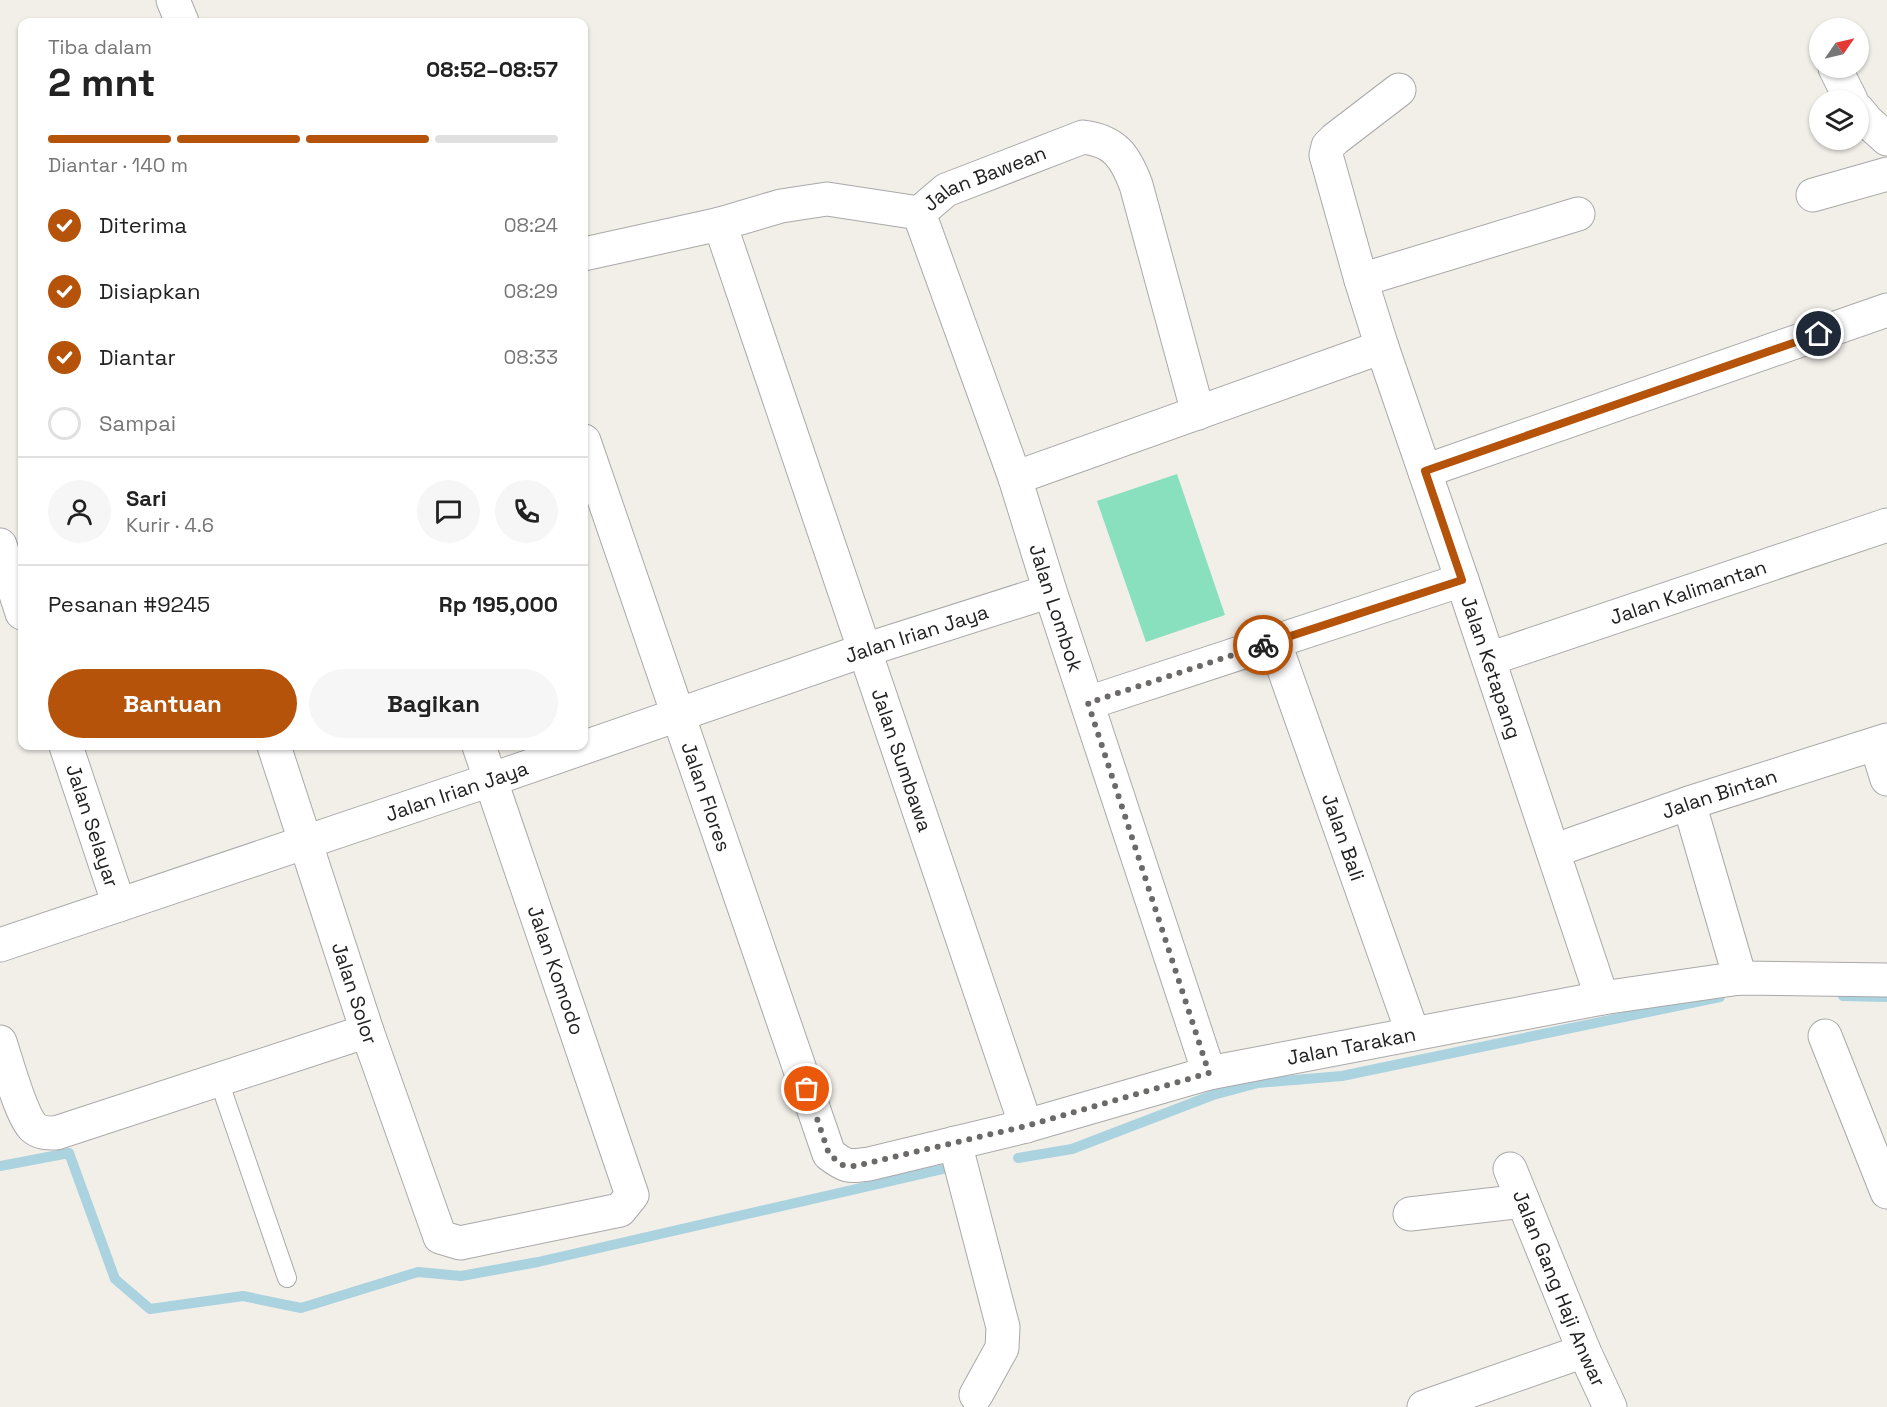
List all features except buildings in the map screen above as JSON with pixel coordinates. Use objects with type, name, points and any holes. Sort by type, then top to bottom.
[{"type":"street","points":[[173,0],[180,18]]},
{"type":"street","name":"Jalan Ketapang","points":[[1399,90],[1335,139],[1328,146],[1326,155],[1382,347],[1602,998]]},
{"type":"street","points":[[1869,121],[1887,139]]},
{"type":"street","name":"Jalan Bawean","points":[[588,253],[720,224],[781,206],[827,199],[920,213],[946,190],[1083,137],[1095,138],[1108,143],[1117,150],[1129,167],[1136,185],[1198,413]]},
{"type":"street","points":[[1813,195],[1887,174]]},
{"type":"street","name":"Jalan Lombok","points":[[920,213],[1015,478],[1209,1073]]},
{"type":"street","points":[[1361,280],[1578,214]]},
{"type":"street","name":"Jalan Sumbawa","points":[[720,224],[1026,1126]]},
{"type":"street","points":[[1425,471],[1887,310]]},
{"type":"street","points":[[1015,478],[1382,347]]},
{"type":"street","name":"Jalan Flores","points":[[588,453],[829,1154]]},
{"type":"street","name":"Jalan Kalimantan","points":[[1489,659],[1887,525]]},
{"type":"street","points":[[9,549],[18,593]]},
{"type":"street","points":[[1088,703],[1462,580]]},
{"type":"street","name":"Jalan Irian Jaya","points":[[588,746],[866,650],[1050,591]]},
{"type":"street","name":"Jalan Bali","points":[[1274,641],[1413,1034]]},
{"type":"street","points":[[1881,742],[1887,779]]},
{"type":"street","name":"Jalan Bintan","points":[[1553,851],[1689,803],[1881,742]]},
{"type":"street","name":"Jalan Selayar","points":[[67,750],[119,905]]},
{"type":"street","name":"Jalan Solor","points":[[275,750],[367,1031],[440,1237]]},
{"type":"street","name":"Jalan Komodo","points":[[440,1237],[460,1243],[620,1210],[632,1196],[480,750]]},
{"type":"street","name":"Jalan Irian Jaya","points":[[0,945],[578,750]]},
{"type":"street","points":[[1689,803],[1740,978]]},
{"type":"street","name":"Jalan Tarakan","points":[[829,1154],[842,1165],[855,1166],[1026,1126],[1209,1073],[1602,998],[1740,978],[1887,980]]},
{"type":"street","points":[[0,1042],[26,1116],[34,1128],[44,1133],[56,1133],[367,1031]]},
{"type":"street","points":[[1825,1036],[1881,1160],[1887,1192]]},
{"type":"street","points":[[955,1143],[1003,1327],[1002,1348],[976,1395]]},
{"type":"street","name":"Jalan Gang Haji Anwar","points":[[1510,1169],[1584,1351],[1610,1407]]},
{"type":"street","points":[[1410,1214],[1523,1201]]},
{"type":"street","points":[[1424,1407],[1584,1351]]},
{"type":"lane","points":[[219,1081],[286,1278]]},
{"type":"green space","points":[[1177,474],[1225,615],[1146,642],[1097,501]]},
{"type":"waterway","points":[[1843,996],[1887,997]]},
{"type":"waterway","points":[[1018,1158],[1072,1149],[1213,1095],[1258,1083],[1342,1076],[1720,997]]},
{"type":"waterway","points":[[0,1166],[69,1153],[115,1279],[150,1309],[243,1296],[301,1308],[418,1272],[461,1276],[538,1262],[952,1167]]},
{"type":"way so far","points":[[807,1089],[829,1154],[842,1165],[855,1166],[1026,1126],[1209,1073],[1088,703],[1263,645]]},
{"type":"route","points":[[1263,645],[1462,580],[1425,471],[1819,334]]}]
